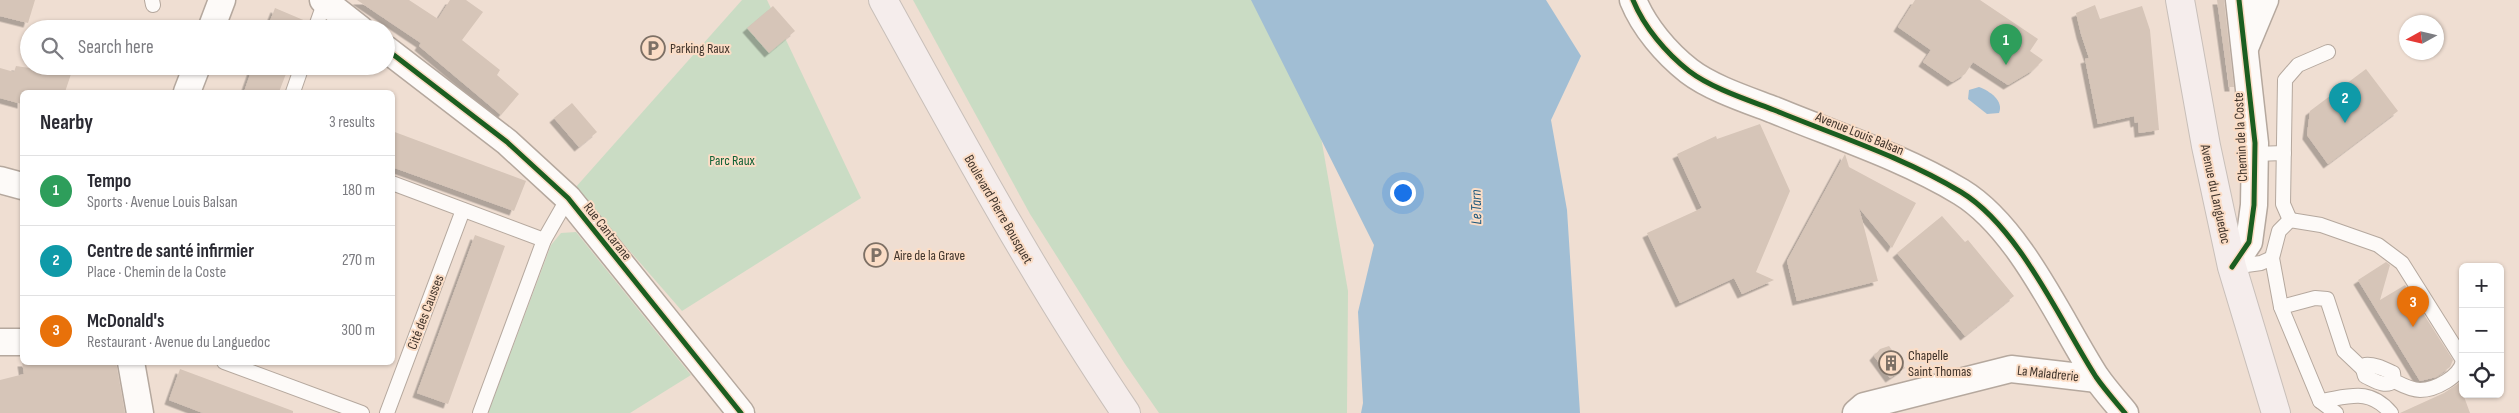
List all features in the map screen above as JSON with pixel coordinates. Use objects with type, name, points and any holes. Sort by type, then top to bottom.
[{"type":"main road","name":"Boulevard Pierre Bousquet","points":[[883,0],[989,194],[1051,298],[1126,413]]},
{"type":"main road","name":"Avenue du Languedoc","points":[[2180,0],[2206,146],[2232,267],[2276,413]]},
{"type":"street","points":[[214,20],[222,0]]},
{"type":"street","name":"Avenue Louis Balsan","points":[[1633,0],[1640,16],[1667,50],[1690,72],[1731,93],[1906,163],[1963,193],[2002,227],[2050,297],[2097,379],[2125,413]]},
{"type":"street","name":"Chemin de la Coste","points":[[2232,267],[2249,242],[2254,205],[2255,154],[2239,0]]},
{"type":"street","points":[[2244,48],[2266,0]]},
{"type":"street","points":[[324,1],[348,20]]},
{"type":"street","name":"Rue Cantarane","points":[[395,56],[507,142],[568,198],[740,413]]},
{"type":"street","points":[[188,90],[194,75]]},
{"type":"street","points":[[0,180],[20,185]]},
{"type":"street","points":[[0,342],[20,342]]},
{"type":"street","points":[[132,365],[140,413]]},
{"type":"street","name":"La Maladrerie","points":[[1856,413],[1864,406],[2011,369],[2097,379]]},
{"type":"lane","points":[[318,20],[324,1]]},
{"type":"lane","points":[[2290,220],[2283,204],[2285,80],[2298,65],[2328,52]]},
{"type":"lane","points":[[293,90],[299,75]]},
{"type":"lane","points":[[2255,154],[2284,152]]},
{"type":"lane","points":[[395,184],[544,240]]},
{"type":"lane","points":[[480,413],[544,240],[568,198]]},
{"type":"lane","name":"Cité des Causses","points":[[387,413],[464,210]]},
{"type":"lane","points":[[2290,220],[2278,231],[2272,258],[2281,307],[2320,401],[2336,413]]},
{"type":"lane","points":[[2290,220],[2321,225],[2378,245],[2402,263],[2459,355]]},
{"type":"lane","points":[[2232,267],[2261,263],[2272,258]]},
{"type":"lane","points":[[2281,307],[2315,298],[2327,299],[2344,350],[2363,369],[2365,365],[2370,364],[2385,369],[2393,374],[2394,381],[2406,387],[2419,390],[2429,389],[2456,374],[2459,368]]},
{"type":"lane","points":[[232,365],[362,413]]},
{"type":"lane","points":[[2320,401],[2364,395],[2384,405],[2391,413]]},
{"type":"green space","name":"Parc Raux","points":[[742,0],[767,0],[861,198],[682,311],[575,188]]},
{"type":"green space","points":[[913,0],[1268,0],[1315,103],[1348,291],[1347,413],[1159,413],[1125,364],[1030,214]]},
{"type":"green space","points":[[576,232],[691,375],[630,413],[488,413],[551,245],[561,233]]},
{"type":"water","name":"Le Tarn","points":[[1251,0],[1546,0],[1581,56],[1551,120],[1567,210],[1580,413],[1361,413],[1363,403],[1358,312],[1374,245]]},
{"type":"water","points":[[1979,87],[1995,97],[2000,104],[1999,113],[1987,114],[1968,99],[1969,90]]},
{"type":"building","points":[[0,0],[35,0],[29,20],[20,21],[0,16]]},
{"type":"building","points":[[357,0],[409,0],[438,19],[450,0],[466,0],[483,12],[462,40],[500,70],[497,75],[519,94],[501,115],[419,46],[421,43],[395,26],[395,20],[387,20]]},
{"type":"building","points":[[1915,0],[1980,0],[2038,39],[2030,51],[2043,60],[2033,70],[2008,85],[1973,62],[1965,74],[1952,82],[1923,62],[1931,50],[1898,27]]},
{"type":"building","points":[[2217,0],[2224,0],[2234,87],[2229,87]]},
{"type":"building","points":[[2095,5],[2100,19],[2142,6],[2150,30],[2159,130],[2139,133],[2138,122],[2135,123],[2134,116],[2098,124],[2085,59],[2089,58],[2076,13]]},
{"type":"building","points":[[773,6],[795,31],[769,53],[747,28]]},
{"type":"building","points":[[275,8],[303,20],[270,20]]},
{"type":"building","points":[[16,66],[20,67],[20,75],[71,75],[66,90],[20,90],[20,103],[0,98],[0,68],[14,72]]},
{"type":"building","points":[[2366,69],[2398,111],[2328,164],[2307,135],[2310,111]]},
{"type":"building","points":[[250,75],[286,75],[280,90],[245,90]]},
{"type":"building","points":[[572,103],[597,132],[579,147],[554,118]]},
{"type":"building","points":[[1760,124],[1790,191],[1756,272],[1774,280],[1742,294],[1734,278],[1680,303],[1647,233],[1702,208],[1677,154],[1716,136],[1717,139]]},
{"type":"building","points":[[395,132],[526,181],[514,211],[395,168]]},
{"type":"building","points":[[1845,154],[1849,167],[1916,203],[1892,248],[1859,208],[1878,281],[1797,301],[1787,261]]},
{"type":"building","points":[[1942,216],[1965,242],[1968,240],[2014,296],[1965,336],[1897,253]]},
{"type":"building","points":[[475,235],[505,246],[448,404],[417,393]]},
{"type":"building","points":[[2386,262],[2390,265],[2380,300],[2405,285],[2453,360],[2450,367],[2436,377],[2420,381],[2358,280]]},
{"type":"building","name":"Chapelle Saint Thomas","points":[[1889,346],[1905,368],[1890,378],[1874,356],[1880,349]]},
{"type":"building","points":[[22,365],[117,365],[125,413],[0,413],[0,380],[24,374]]},
{"type":"building","points":[[180,369],[293,411],[293,413],[203,413],[169,400]]},
{"type":"building","points":[[2459,383],[2459,398],[2464,398],[2470,413],[2400,413],[2444,393]]},
{"type":"cycle path","points":[[1633,0],[1649,30],[1664,48],[1680,64],[1708,83],[1916,168],[1961,192],[1982,208],[2002,228],[2020,252],[2053,303],[2096,377],[2125,413]]},
{"type":"cycle path","points":[[2232,267],[2249,242],[2254,205],[2255,143],[2239,0]]},
{"type":"cycle path","points":[[395,56],[507,142],[568,198],[741,413]]},
{"type":"place","name":"Parking Raux","points":[[653,48]]},
{"type":"place","name":"Tempo","points":[[2006,65]]},
{"type":"place","name":"Centre de santé infirmier","points":[[2345,123]]},
{"type":"place","name":"Aire de la Grave","points":[[876,255]]},
{"type":"place","name":"McDonald's","points":[[2413,327]]},
{"type":"place","name":"Chapelle Saint Thomas","points":[[1891,363]]}]
